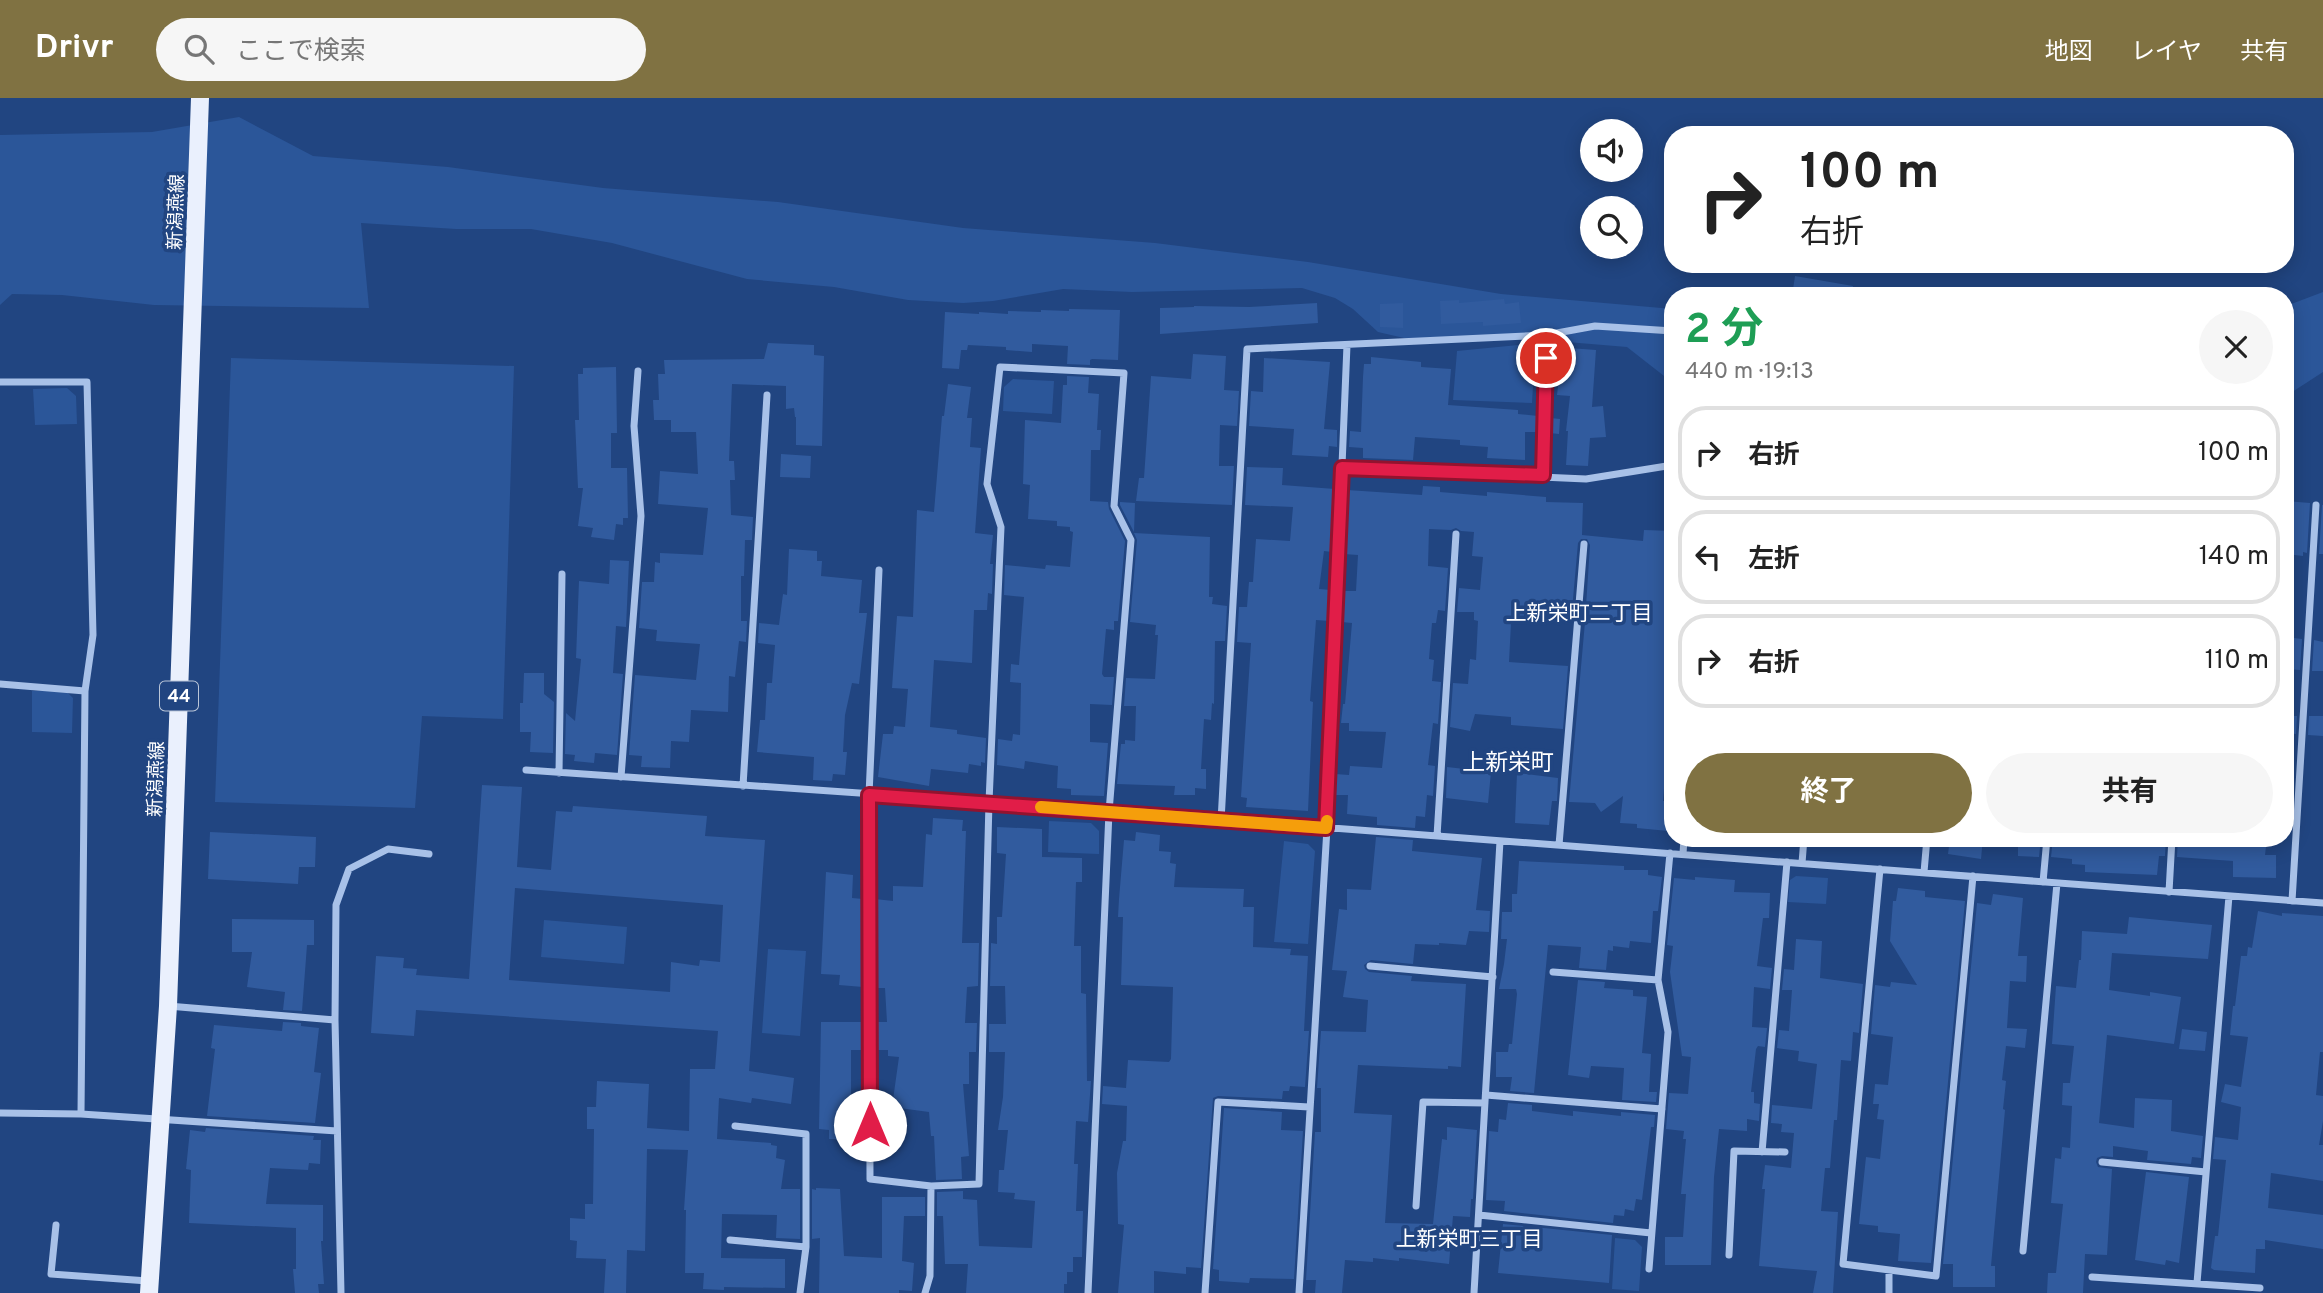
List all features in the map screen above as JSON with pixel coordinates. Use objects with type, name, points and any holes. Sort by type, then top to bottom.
[{"type":"main road","name":"新潟燕線","points":[[149,1287],[168,1006],[200,98]]},
{"type":"street","points":[[1221,821],[1247,349],[1546,335],[1595,326],[1664,330]]},
{"type":"street","points":[[1543,475],[1546,335]]},
{"type":"street","points":[[1299,1293],[1326,828],[1347,345]]},
{"type":"street","points":[[878,570],[869,795],[870,1180],[931,1186],[979,1184],[989,802],[1001,527],[987,484],[1000,367],[1124,373],[1114,506],[1131,540],[1109,812],[1088,1293]]},
{"type":"street","points":[[621,777],[641,516],[634,426],[638,371]]},
{"type":"street","points":[[0,382],[88,382],[93,635],[85,691],[81,1114]]},
{"type":"street","points":[[743,786],[766,395]]},
{"type":"street","points":[[1342,468],[1586,479],[1664,466]]},
{"type":"street","points":[[2292,901],[2316,505]]},
{"type":"street","points":[[1437,836],[1456,534]]},
{"type":"street","points":[[1559,845],[1584,544]]},
{"type":"street","points":[[559,773],[562,574]]},
{"type":"street","points":[[0,684],[85,691]]},
{"type":"street","points":[[526,770],[989,802],[2323,903]]},
{"type":"street","points":[[1476,1293],[1500,841]]},
{"type":"street","points":[[1683,847],[1683,854]]},
{"type":"street","points":[[1802,863],[1803,847]]},
{"type":"street","points":[[1924,872],[1926,847]]},
{"type":"street","points":[[2043,882],[2046,847]]},
{"type":"street","points":[[2169,892],[2172,847]]},
{"type":"street","points":[[341,1293],[335,1020],[336,905],[349,869],[388,849],[429,854]]},
{"type":"street","points":[[1649,1269],[1668,1032],[1658,980],[1670,853]]},
{"type":"street","points":[[1762,1152],[1787,862]]},
{"type":"street","points":[[1880,869],[1843,1264],[1936,1276],[1973,876]]},
{"type":"street","points":[[2024,1251],[2057,883]]},
{"type":"street","points":[[2197,1283],[2230,896]]},
{"type":"street","points":[[1370,966],[1493,976]]},
{"type":"street","points":[[1553,972],[1658,980]]},
{"type":"street","points":[[168,1006],[335,1020]]},
{"type":"street","points":[[1416,1206],[1423,1102],[1486,1099],[1662,1109]]},
{"type":"street","points":[[1205,1293],[1218,1102],[1309,1107]]},
{"type":"street","points":[[0,1113],[81,1114],[337,1131]]},
{"type":"street","points":[[735,1126],[806,1134],[806,1247],[800,1293]]},
{"type":"street","points":[[1729,1255],[1734,1151],[1785,1153]]},
{"type":"street","points":[[2102,1163],[2206,1172]]},
{"type":"street","points":[[925,1293],[930,1276],[931,1186]]},
{"type":"street","points":[[1479,1215],[1651,1233]]},
{"type":"street","points":[[56,1225],[51,1274],[149,1287]]},
{"type":"street","points":[[730,1240],[806,1247]]},
{"type":"street","points":[[1889,1270],[1889,1293]]},
{"type":"street","points":[[2092,1277],[2260,1288]]},
{"type":"shaded area","points":[[239,117],[313,156],[448,167],[603,188],[778,202],[963,228],[1155,243],[1308,262],[1501,294],[1664,308],[1664,376],[1627,347],[1543,340],[1404,338],[1378,332],[1353,309],[1335,298],[1302,288],[1132,292],[1063,289],[993,301],[963,303],[908,300],[834,287],[747,279],[612,243],[531,229],[456,229],[361,223],[369,308],[154,305],[62,295],[12,294],[0,305],[0,135],[152,132]]},
{"type":"shaded area","points":[[2323,292],[2323,372],[2294,391],[2294,303]]},
{"type":"shaded area","points":[[1529,344],[1535,352],[1532,403],[1453,400],[1457,351]]},
{"type":"shaded area","points":[[231,358],[514,366],[503,719],[422,716],[415,808],[215,802]]},
{"type":"shaded area","points":[[1013,379],[1054,381],[1052,414],[1003,411],[1004,387]]},
{"type":"shaded area","points":[[67,388],[76,396],[77,424],[35,425],[33,389]]},
{"type":"shaded area","points":[[32,691],[66,691],[73,698],[72,733],[32,732]]},
{"type":"shaded area","points":[[1049,821],[1091,823],[1099,831],[1099,854],[1048,852]]},
{"type":"shaded area","points":[[1284,841],[1308,844],[1315,851],[1308,944],[1274,942]]},
{"type":"shaded area","points":[[1796,876],[1828,878],[1826,904],[1788,902],[1790,880]]},
{"type":"shaded area","points":[[544,920],[627,927],[624,964],[541,957]]},
{"type":"shaded area","points":[[768,949],[806,951],[800,1036],[762,1033]]},
{"type":"shaded area","points":[[1615,1238],[1635,1240],[1642,1247],[1639,1291],[1612,1289]]},
{"type":"building","points":[[1795,276],[1853,286],[1853,287],[1793,287]]},
{"type":"building","points":[[1504,299],[1505,304],[1519,302],[1521,323],[1483,326],[1483,322],[1441,324],[1440,301],[1459,300],[1459,303]]},
{"type":"building","points":[[1317,303],[1318,323],[1160,334],[1160,308]]},
{"type":"building","points":[[1403,303],[1403,328],[1380,327],[1380,304]]},
{"type":"building","points":[[1120,310],[1118,360],[1092,359],[1090,365],[1067,364],[1068,346],[1032,344],[1032,352],[1006,350],[1006,347],[968,345],[967,350],[961,350],[959,369],[942,368],[945,312],[1008,314],[1008,311]]},
{"type":"building","points":[[768,343],[814,345],[814,355],[824,356],[822,446],[796,445],[796,417],[794,408],[786,409],[786,386],[732,384],[729,461],[734,461],[735,480],[730,480],[731,515],[753,517],[752,540],[745,540],[744,576],[741,576],[741,621],[747,621],[746,642],[739,641],[735,677],[729,676],[728,712],[691,710],[689,742],[671,741],[670,768],[641,767],[642,756],[629,755],[635,675],[696,680],[700,644],[656,641],[657,630],[639,628],[642,582],[654,582],[655,562],[660,563],[660,553],[703,555],[708,508],[658,504],[660,471],[698,474],[696,432],[671,432],[671,420],[654,420],[653,400],[659,400],[658,374],[665,374],[664,360],[764,359]]},
{"type":"building","points":[[1569,348],[1596,350],[1592,407],[1603,406],[1606,437],[1590,438],[1588,466],[1566,465],[1570,396],[1557,395],[1562,352],[1568,353]]},
{"type":"building","points":[[1193,354],[1226,356],[1224,390],[1239,391],[1237,426],[1220,425],[1219,466],[1234,466],[1232,505],[1136,501],[1139,478],[1144,478],[1151,376],[1191,379]]},
{"type":"building","points":[[1371,357],[1421,362],[1421,367],[1451,369],[1448,405],[1518,410],[1518,414],[1538,416],[1538,432],[1525,432],[1525,460],[1487,458],[1488,447],[1460,445],[1460,440],[1415,437],[1413,460],[1363,458],[1363,448],[1349,447],[1350,431],[1361,432],[1364,364],[1371,364]]},
{"type":"building","points":[[1264,358],[1330,362],[1324,429],[1337,430],[1337,447],[1329,446],[1328,457],[1292,455],[1294,429],[1249,426],[1251,391],[1263,392]]},
{"type":"building","points":[[616,367],[617,433],[611,433],[611,468],[627,468],[628,518],[623,518],[623,525],[616,524],[614,540],[591,537],[593,528],[578,526],[583,488],[578,488],[575,420],[579,420],[578,374],[583,374],[583,368]]},
{"type":"building","points":[[1067,376],[1089,377],[1088,393],[1099,394],[1097,430],[1101,430],[1100,450],[1091,450],[1090,501],[1108,502],[1125,541],[1118,621],[1114,621],[1114,630],[1106,629],[1102,674],[1104,677],[1114,677],[1112,705],[1090,704],[1090,742],[1108,743],[1104,796],[1071,795],[1071,789],[1057,788],[1058,766],[1025,761],[1024,769],[997,765],[998,739],[1012,741],[1013,734],[1020,735],[1021,683],[1010,682],[1011,664],[1019,665],[1024,597],[1004,595],[1005,565],[1045,569],[1046,565],[1070,567],[1073,532],[1070,527],[1057,526],[1057,521],[1028,519],[1030,485],[1023,484],[1025,420],[1061,423],[1063,385],[1067,385]]},
{"type":"building","points":[[948,384],[971,387],[967,418],[972,418],[970,447],[981,448],[975,533],[993,535],[990,564],[993,564],[992,594],[988,593],[987,610],[974,610],[972,663],[934,660],[930,727],[957,730],[957,734],[986,738],[985,763],[981,762],[981,766],[969,764],[968,773],[931,769],[929,786],[878,777],[883,734],[893,734],[894,726],[905,727],[908,689],[892,688],[897,616],[913,617],[917,510],[934,512],[942,416]]},
{"type":"building","points":[[1550,418],[1560,419],[1559,434],[1550,433]]},
{"type":"building","points":[[781,454],[811,456],[810,478],[780,477]]},
{"type":"building","points":[[1247,467],[1283,468],[1282,485],[1335,489],[1332,552],[1324,551],[1319,589],[1331,590],[1329,621],[1316,620],[1310,701],[1313,702],[1308,811],[1246,807],[1247,798],[1241,797],[1251,643],[1237,642],[1239,607],[1247,607],[1249,582],[1253,582],[1256,539],[1290,541],[1293,507],[1245,505]]},
{"type":"building","points":[[1423,486],[1440,487],[1440,492],[1487,496],[1487,492],[1546,497],[1546,502],[1583,503],[1582,535],[1643,541],[1644,530],[1664,531],[1664,831],[1620,823],[1623,796],[1601,812],[1595,803],[1569,802],[1585,622],[1590,545],[1587,539],[1581,539],[1578,543],[1571,621],[1514,616],[1514,623],[1511,623],[1509,662],[1568,666],[1563,729],[1511,725],[1511,717],[1475,714],[1470,731],[1450,727],[1453,683],[1468,684],[1470,659],[1476,660],[1478,621],[1474,620],[1474,612],[1457,612],[1459,588],[1480,590],[1483,557],[1472,556],[1474,532],[1456,528],[1429,529],[1428,566],[1448,568],[1445,611],[1438,610],[1436,623],[1432,623],[1429,659],[1434,660],[1432,681],[1441,682],[1438,724],[1433,723],[1428,765],[1435,766],[1433,796],[1427,795],[1425,817],[1416,816],[1415,828],[1377,825],[1377,817],[1347,814],[1348,795],[1335,795],[1335,774],[1349,775],[1350,766],[1382,768],[1386,732],[1349,731],[1349,723],[1341,723],[1352,623],[1342,622],[1343,591],[1356,591],[1358,555],[1344,554],[1347,490],[1422,495]]},
{"type":"building","points":[[1120,502],[1135,503],[1134,532],[1120,505]]},
{"type":"building","points":[[2294,502],[2310,503],[2307,553],[2303,552],[2303,556],[2294,555]]},
{"type":"building","points":[[2322,505],[2323,554],[2319,554]]},
{"type":"building","points":[[1134,533],[1210,537],[1209,597],[1213,597],[1212,604],[1227,606],[1225,641],[1215,641],[1214,704],[1212,703],[1211,720],[1204,719],[1201,769],[1206,769],[1206,789],[1195,788],[1195,795],[1174,795],[1175,786],[1117,784],[1121,744],[1125,744],[1125,740],[1135,741],[1136,706],[1124,706],[1126,678],[1155,679],[1158,635],[1155,635],[1156,625],[1130,622],[1137,540]]},
{"type":"building","points":[[789,549],[817,551],[817,561],[822,561],[821,576],[862,580],[859,613],[867,613],[859,684],[852,683],[845,715],[845,775],[833,774],[832,781],[813,780],[814,757],[757,752],[760,720],[765,720],[767,683],[772,683],[775,645],[758,643],[759,623],[779,625],[783,594],[787,595]]},
{"type":"building","points":[[610,560],[629,561],[626,627],[616,626],[613,673],[623,674],[617,755],[595,753],[594,763],[574,761],[575,755],[565,754],[566,713],[575,721],[581,659],[576,658],[579,581],[609,584]]},
{"type":"building","points":[[2294,638],[2302,639],[2300,670],[2294,670]]},
{"type":"building","points":[[2314,640],[2323,642],[2323,671],[2312,671]]},
{"type":"building","points":[[524,673],[544,673],[544,694],[554,702],[553,753],[530,752],[531,732],[520,732]]},
{"type":"building","points":[[2294,716],[2297,716],[2294,734]]},
{"type":"building","points":[[2309,716],[2323,716],[2323,736],[2308,735]]},
{"type":"building","points":[[1447,767],[1491,772],[1488,803],[1446,798]]},
{"type":"building","points":[[1517,773],[1558,778],[1557,801],[1552,801],[1549,825],[1515,823]]},
{"type":"building","points":[[482,785],[522,787],[517,867],[551,870],[556,811],[572,812],[573,806],[707,816],[705,836],[765,840],[749,1071],[794,1078],[791,1104],[752,1098],[751,1103],[719,1098],[717,1139],[771,1143],[777,1146],[776,1158],[785,1160],[781,1189],[800,1189],[800,1239],[776,1238],[777,1215],[722,1214],[721,1258],[785,1259],[785,1288],[703,1289],[704,1273],[685,1273],[684,1210],[688,1150],[647,1149],[645,1251],[627,1250],[626,1293],[604,1293],[606,1259],[576,1258],[577,1241],[570,1240],[570,1218],[585,1219],[585,1204],[593,1204],[594,1129],[587,1129],[587,1107],[596,1107],[597,1081],[649,1084],[647,1128],[689,1131],[690,1069],[715,1069],[718,1031],[416,1010],[414,1036],[371,1033],[376,956],[404,958],[403,968],[417,969],[416,975],[469,979]],"holes":[[[515,888],[723,905],[720,962],[700,960],[699,966],[671,962],[670,992],[509,980]]]},
{"type":"building","points":[[933,818],[963,820],[962,831],[966,831],[962,943],[979,943],[978,986],[967,987],[965,1023],[977,1023],[976,1052],[969,1052],[969,1084],[963,1084],[969,1156],[961,1157],[962,1179],[936,1180],[934,1136],[931,1136],[929,1112],[892,1107],[899,1057],[888,1056],[888,1050],[876,1050],[876,1022],[887,1022],[885,988],[876,988],[875,899],[893,901],[893,886],[923,887],[926,834],[932,835]]},
{"type":"building","points":[[997,827],[1042,829],[1042,857],[1082,858],[1082,882],[1076,882],[1074,946],[1081,946],[1081,993],[1086,994],[1087,1081],[1091,1081],[1088,1122],[1076,1121],[1076,1211],[1083,1211],[1082,1257],[1073,1257],[1073,1272],[1067,1272],[1064,1293],[966,1293],[968,1264],[945,1264],[943,1216],[937,1216],[937,1192],[963,1191],[963,1199],[977,1200],[979,1246],[1032,1248],[1035,1201],[1014,1199],[1015,1193],[998,1192],[999,1170],[1004,1170],[1008,1130],[998,1130],[1005,1052],[989,1052],[989,1024],[1006,1024],[1005,986],[990,986],[991,943],[997,944],[997,917],[1002,917],[1006,854],[997,853]]},
{"type":"building","points":[[210,832],[316,837],[315,867],[299,867],[298,884],[208,879]]},
{"type":"building","points":[[1136,832],[1160,835],[1159,851],[1171,852],[1170,863],[1176,864],[1174,887],[1244,889],[1243,907],[1254,907],[1253,947],[1291,949],[1290,955],[1308,956],[1304,1031],[1309,1031],[1305,1087],[1290,1086],[1289,1091],[1283,1091],[1282,1099],[1213,1098],[1201,1268],[1186,1267],[1186,1274],[1154,1271],[1154,1293],[1118,1293],[1124,1225],[1118,1224],[1117,1173],[1123,1141],[1126,1141],[1127,1106],[1102,1104],[1103,1086],[1126,1088],[1128,1060],[1169,1062],[1171,1059],[1173,987],[1121,985],[1123,917],[1118,917],[1124,840],[1135,841]]},
{"type":"building","points":[[1376,837],[1413,840],[1412,851],[1482,858],[1476,910],[1490,911],[1489,932],[1469,931],[1466,945],[1415,944],[1413,964],[1371,960],[1364,965],[1369,972],[1412,976],[1411,981],[1466,984],[1461,1067],[1448,1066],[1448,1069],[1358,1065],[1354,1113],[1392,1115],[1385,1223],[1433,1224],[1442,1139],[1447,1140],[1447,1127],[1477,1130],[1473,1199],[1470,1217],[1453,1216],[1449,1264],[1399,1258],[1399,1261],[1373,1258],[1373,1262],[1345,1260],[1342,1293],[1315,1293],[1316,1280],[1306,1280],[1315,1132],[1321,1132],[1321,1088],[1317,1088],[1321,1031],[1366,1032],[1368,1000],[1343,997],[1347,971],[1332,970],[1339,909],[1347,910],[1347,889],[1371,890]]},
{"type":"building","points":[[1949,847],[1982,847],[1981,859],[1948,854]]},
{"type":"building","points":[[2018,847],[2040,847],[2039,857],[2018,856]]},
{"type":"building","points":[[2052,847],[2166,847],[2165,856],[2159,856],[2157,875],[2085,872],[2085,865],[2072,864],[2072,859],[2051,857]]},
{"type":"building","points":[[2178,847],[2266,847],[2265,855],[2276,855],[2276,878],[2233,877],[2233,861],[2177,857]]},
{"type":"building","points":[[1519,861],[1624,866],[1624,870],[1648,870],[1648,875],[1662,877],[1658,911],[1653,911],[1651,943],[1630,941],[1629,948],[1613,946],[1613,951],[1608,950],[1606,970],[1579,968],[1581,947],[1548,945],[1534,1093],[1510,1091],[1512,1077],[1496,1077],[1496,1052],[1508,1052],[1509,1044],[1512,1044],[1516,989],[1499,989],[1507,939],[1501,939],[1502,912],[1512,912],[1512,894],[1517,894]]},
{"type":"building","points":[[826,872],[853,875],[852,898],[863,899],[863,987],[839,985],[840,975],[821,974]]},
{"type":"building","points":[[1695,877],[1735,880],[1734,892],[1770,893],[1769,918],[1763,918],[1757,966],[1772,968],[1770,989],[1754,987],[1752,1027],[1767,1028],[1765,1047],[1758,1046],[1756,1049],[1751,1092],[1754,1092],[1754,1103],[1760,1104],[1759,1121],[1747,1119],[1747,1131],[1719,1129],[1714,1177],[1711,1265],[1665,1265],[1665,1237],[1683,1237],[1686,1194],[1681,1194],[1686,1139],[1683,1139],[1684,1131],[1666,1129],[1669,1093],[1688,1094],[1691,1057],[1682,1056],[1670,972],[1673,946],[1667,945],[1674,878],[1695,880]]},
{"type":"building","points":[[1898,888],[1925,891],[1925,897],[1965,901],[1931,1263],[1898,1261],[1900,1234],[1878,1232],[1878,1226],[1859,1224],[1866,1157],[1880,1159],[1884,1120],[1877,1119],[1879,1104],[1873,1104],[1875,1084],[1888,1085],[1893,1037],[1871,1034],[1875,985],[1890,987],[1891,982],[1917,985],[1890,941],[1893,901],[1896,901]]},
{"type":"building","points":[[1993,894],[2023,898],[2018,956],[2027,956],[2026,982],[2010,981],[2007,1028],[2027,1029],[2025,1048],[2006,1046],[2002,1080],[2006,1081],[2005,1110],[1991,1266],[1995,1266],[1995,1287],[1953,1287],[1953,1264],[1943,1264],[1977,903],[1991,905]]},
{"type":"building","points":[[2258,911],[2282,916],[2282,913],[2323,916],[2323,1052],[2320,1052],[2316,1095],[2323,1096],[2319,1145],[2323,1145],[2323,1181],[2271,1173],[2268,1208],[2323,1215],[2323,1249],[2265,1240],[2265,1249],[2256,1249],[2255,1273],[2211,1268],[2215,1236],[2218,1236],[2226,1160],[2213,1159],[2215,1137],[2238,1140],[2241,1107],[2221,1102],[2225,1084],[2241,1087],[2248,1037],[2230,1035],[2241,956],[2247,956],[2248,947],[2252,948]]},
{"type":"building","points":[[2129,917],[2212,925],[2208,959],[2112,953],[2109,990],[2181,997],[2174,1044],[2107,1035],[2099,1123],[2134,1128],[2135,1098],[2172,1100],[2171,1131],[2203,1136],[2201,1158],[2192,1157],[2191,1164],[2147,1160],[2148,1151],[2113,1146],[2113,1157],[2097,1158],[2098,1167],[2112,1169],[2107,1255],[2085,1254],[2083,1293],[2047,1293],[2048,1273],[2056,1273],[2063,1204],[2051,1203],[2055,1158],[2061,1159],[2062,1147],[2070,1148],[2072,1106],[2062,1105],[2063,1083],[2070,1083],[2074,1046],[2052,1044],[2056,986],[2076,988],[2082,931],[2127,934]]},
{"type":"building","points":[[232,919],[314,920],[314,945],[307,945],[302,1011],[283,1010],[285,992],[247,987],[252,952],[232,952]]},
{"type":"building","points":[[1796,939],[1822,941],[1820,978],[1863,984],[1859,1033],[1853,1032],[1851,1061],[1841,1060],[1837,1120],[1834,1120],[1830,1168],[1825,1168],[1821,1211],[1838,1212],[1833,1293],[1813,1293],[1817,1271],[1759,1266],[1765,1165],[1791,1168],[1794,1133],[1781,1132],[1782,1124],[1771,1123],[1772,1105],[1812,1109],[1817,1064],[1798,1061],[1799,1051],[1777,1048],[1779,1030],[1789,1031],[1792,990],[1782,990],[1784,969],[1794,970]]},
{"type":"building","points":[[1578,980],[1605,982],[1604,988],[1633,990],[1633,996],[1647,997],[1642,1053],[1651,1054],[1649,1092],[1657,1092],[1656,1102],[1622,1100],[1624,1068],[1591,1066],[1589,1078],[1568,1075]]},
{"type":"building","points":[[283,1022],[319,1028],[314,1072],[321,1073],[315,1123],[207,1116],[215,1049],[211,1048],[214,1025],[282,1031]]},
{"type":"building","points":[[821,1022],[863,1022],[864,1050],[851,1050],[851,1114],[862,1114],[862,1140],[829,1139],[829,1130],[819,1129]]},
{"type":"building","points":[[2182,1029],[2207,1032],[2205,1051],[2179,1049]]},
{"type":"building","points":[[1508,1103],[1532,1105],[1532,1111],[1573,1116],[1573,1111],[1621,1116],[1621,1112],[1655,1115],[1654,1127],[1651,1127],[1642,1200],[1636,1199],[1634,1211],[1625,1209],[1624,1216],[1614,1215],[1613,1223],[1504,1211],[1505,1201],[1486,1200],[1489,1131],[1498,1132],[1499,1119],[1506,1120]]},
{"type":"building","points":[[1224,1108],[1282,1112],[1281,1130],[1303,1131],[1294,1279],[1250,1278],[1249,1283],[1219,1281],[1219,1270],[1213,1269]]},
{"type":"building","points":[[206,1128],[314,1136],[313,1140],[321,1140],[320,1164],[309,1163],[308,1170],[270,1168],[266,1204],[323,1205],[321,1241],[324,1284],[318,1284],[319,1293],[295,1293],[293,1269],[296,1269],[296,1228],[189,1223],[191,1170],[186,1169],[190,1130],[205,1132]]},
{"type":"building","points":[[2146,1172],[2189,1177],[2179,1263],[2166,1260],[2165,1265],[2135,1260]]},
{"type":"building","points":[[812,1189],[840,1189],[844,1256],[882,1258],[882,1197],[925,1197],[925,1216],[904,1216],[902,1261],[914,1263],[912,1291],[819,1293],[820,1238],[812,1239]]},
{"type":"building","points":[[1503,1224],[1612,1235],[1609,1283],[1498,1273]]},
{"type":"slow traffic","points":[[1041,807],[1326,828],[1327,821]]},
{"type":"district","name":"上新栄町二丁目","points":[[1579,613]]},
{"type":"district","name":"上新栄町","points":[[1508,762]]},
{"type":"district","name":"上新栄町三丁目","points":[[1469,1239]]},
{"type":"route","points":[[870,1125],[869,795],[1326,828],[1342,468],[1543,475],[1546,358]]}]
